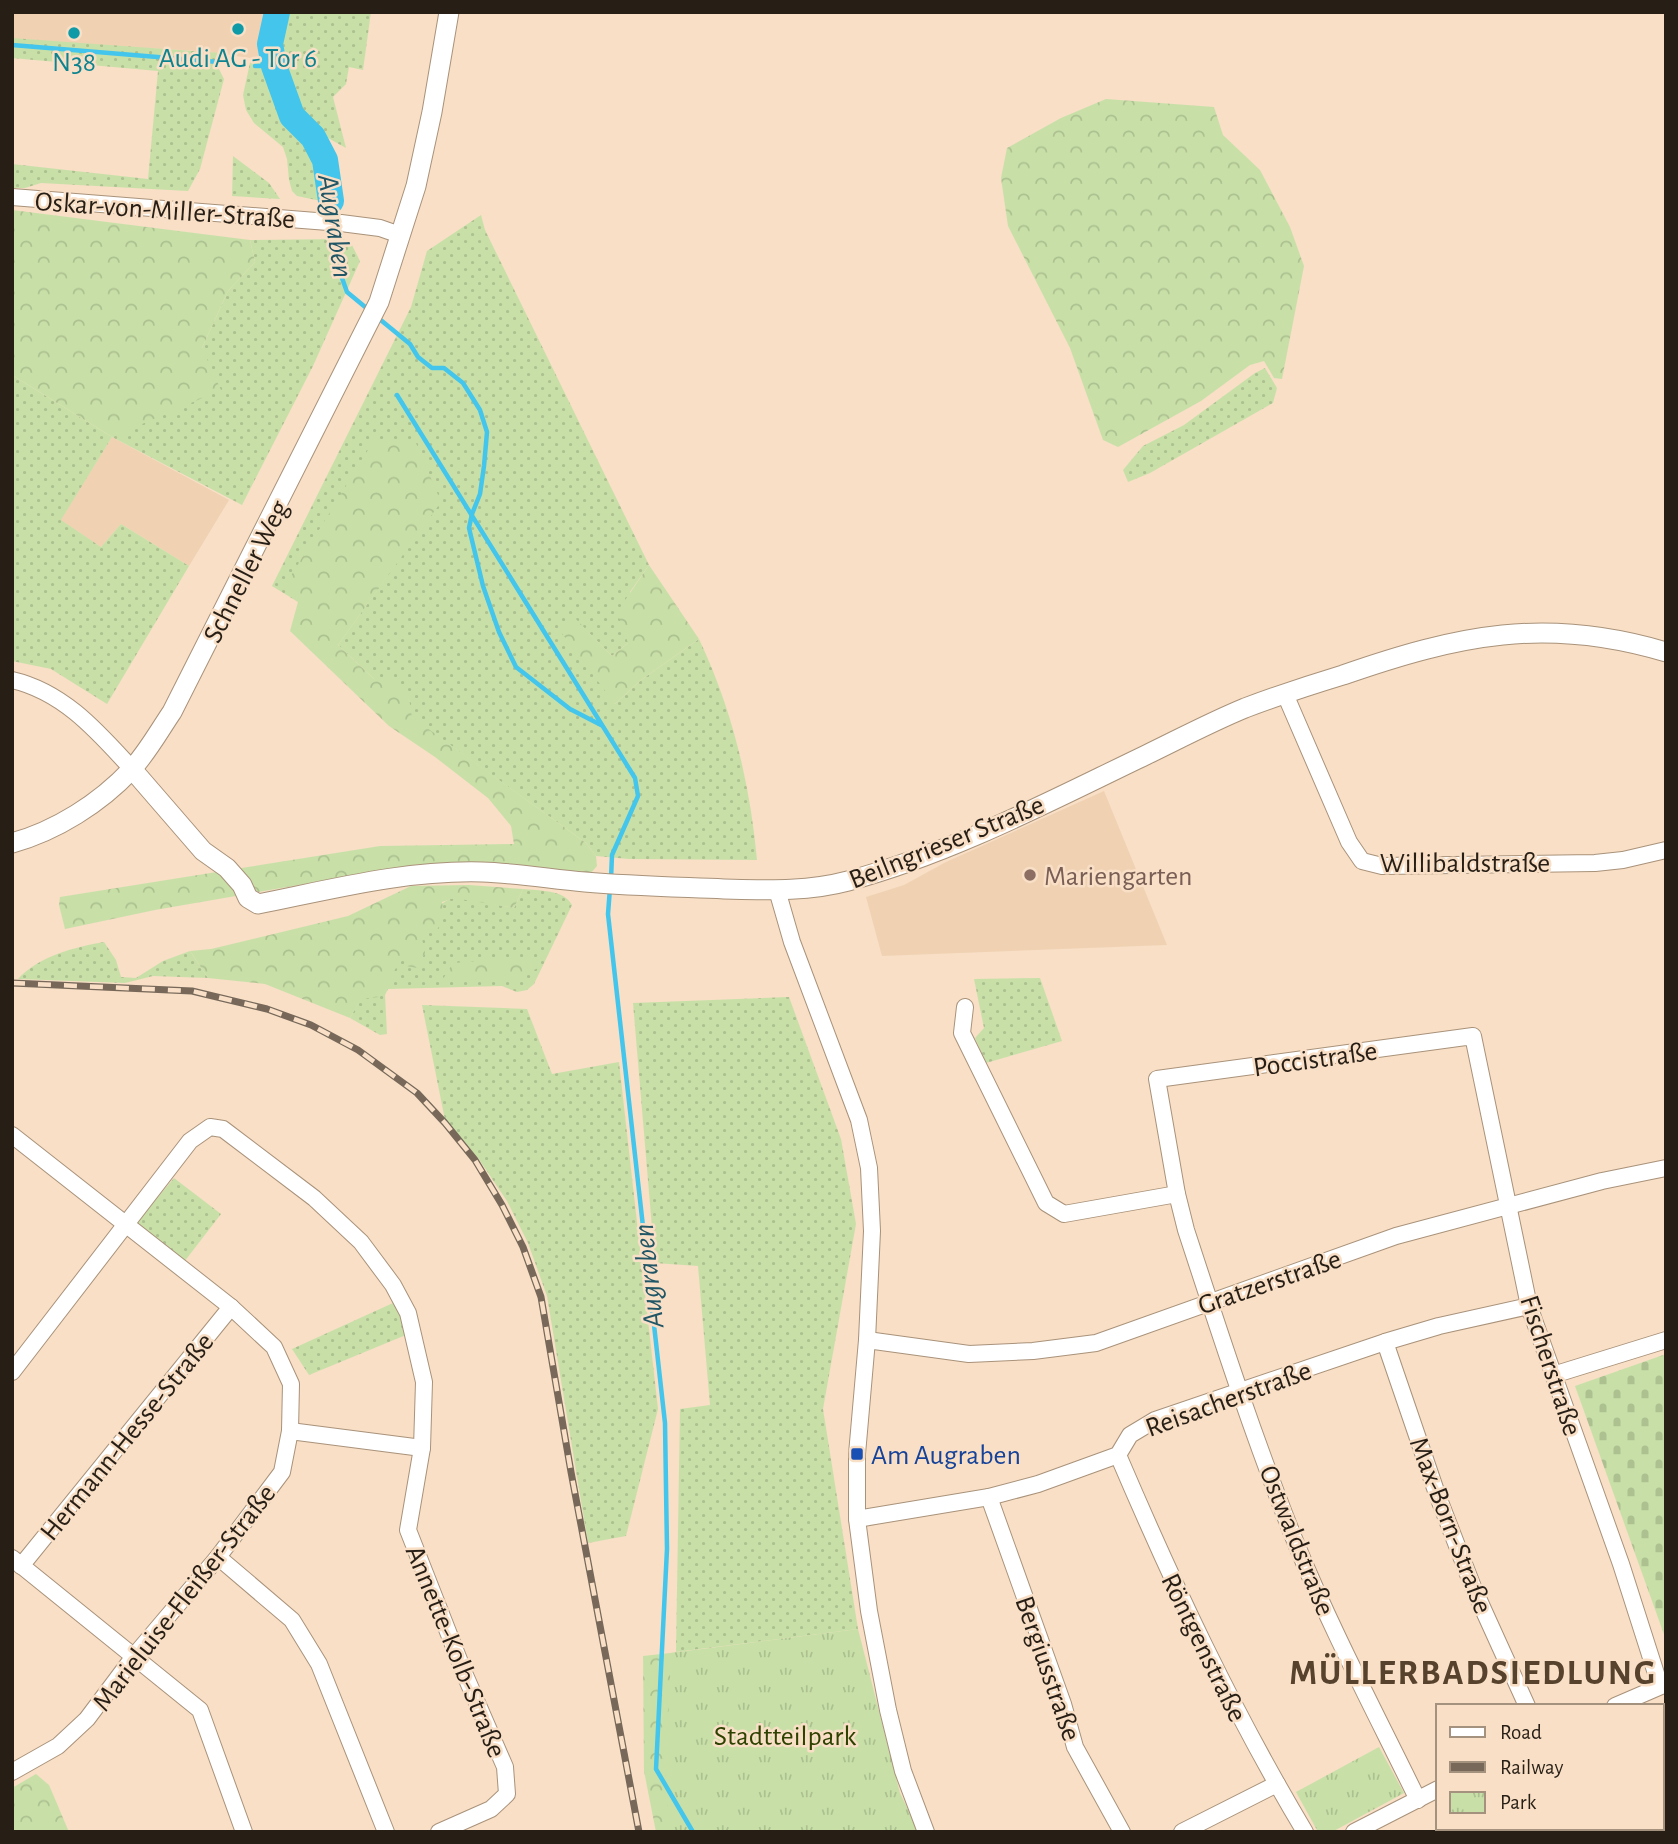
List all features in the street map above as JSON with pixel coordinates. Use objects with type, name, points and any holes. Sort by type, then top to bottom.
[{"type":"main road","name":"Schneller Weg","points":[[12,843],[34,837],[62,824],[132,769],[172,712],[379,302],[416,186],[449,12]]},
{"type":"main road","name":"Beilngrieser Straße","points":[[132,769],[203,851],[227,868],[242,885],[248,898],[258,904],[407,874],[484,872],[628,886],[777,890],[819,888],[848,881],[993,827],[1238,712],[1369,666],[1450,642],[1487,635],[1533,632],[1587,635],[1639,644],[1666,652]]},
{"type":"street","name":"Oskar-von-Miller-Straße","points":[[12,197],[323,221],[380,228],[400,235]]},
{"type":"street","points":[[12,680],[60,700],[77,712],[132,769]]},
{"type":"street","name":"Willibaldstraße","points":[[1285,694],[1349,842],[1362,861],[1382,866],[1595,863],[1666,850]]},
{"type":"street","points":[[777,890],[795,952],[859,1120],[869,1168],[872,1231],[867,1340],[858,1423],[857,1519],[869,1611],[888,1710],[903,1771],[926,1832]]},
{"type":"street","points":[[965,1007],[962,1033],[1046,1203],[1064,1214],[1177,1194]]},
{"type":"street","name":"Poccistraße","points":[[1157,1079],[1473,1036]]},
{"type":"street","name":"Fischerstraße","points":[[1473,1036],[1529,1306],[1663,1685]]},
{"type":"street","name":"Ostwaldstraße","points":[[1157,1079],[1177,1194],[1240,1390],[1295,1542],[1335,1632],[1418,1800]]},
{"type":"street","name":"Annette-Kolb-Straße","points":[[12,1372],[190,1141],[210,1127],[223,1129],[314,1198],[370,1253],[393,1285],[408,1313],[424,1382],[422,1448],[408,1530],[465,1675],[505,1767],[507,1794],[491,1809],[439,1832]]},
{"type":"street","name":"Marieluise-Fleißer-Straße","points":[[12,1135],[231,1307],[274,1347],[291,1384],[290,1431],[282,1472],[218,1557],[135,1655],[87,1719],[58,1746],[12,1772]]},
{"type":"street","name":"Gratzerstraße","points":[[867,1340],[969,1354],[1032,1351],[1096,1343],[1396,1237],[1602,1181],[1666,1168]]},
{"type":"street","name":"Reisacherstraße","points":[[857,1519],[989,1497],[1038,1484],[1118,1455],[1130,1435],[1155,1420],[1385,1342],[1440,1326],[1529,1306]]},
{"type":"street","name":"Hermann-Hesse-Straße","points":[[17,1562],[231,1307]]},
{"type":"street","points":[[1553,1375],[1666,1339]]},
{"type":"street","name":"Max-Born-Straße","points":[[1385,1342],[1446,1518],[1473,1587],[1526,1704]]},
{"type":"street","points":[[290,1431],[422,1448]]},
{"type":"street","name":"Röntgenstraße","points":[[1118,1455],[1175,1589],[1225,1689],[1306,1832]]},
{"type":"street","name":"Bergiusstraße","points":[[989,1497],[1063,1704],[1074,1747],[1122,1832]]},
{"type":"street","points":[[218,1557],[292,1620],[319,1664],[386,1832]]},
{"type":"street","points":[[17,1562],[200,1710],[244,1832]]},
{"type":"street","points":[[1624,1704],[1663,1685]]},
{"type":"street","points":[[1182,1832],[1277,1784]]},
{"type":"street","points":[[1354,1832],[1436,1790]]},
{"type":"shaded area","points":[[12,12],[267,12],[258,59],[200,51],[12,41]]},
{"type":"shaded area","points":[[112,437],[229,500],[189,566],[121,524],[101,547],[60,520]]},
{"type":"shaded area","name":"Mariengarten","points":[[1104,791],[1167,945],[882,956],[866,897],[904,885],[946,862]]},
{"type":"green space","points":[[267,12],[371,12],[363,70],[349,67],[346,84],[333,97],[346,148],[292,118],[322,162],[326,202],[297,196],[292,191],[283,147],[254,123],[246,110],[243,95],[251,58],[258,59]]},
{"type":"green space","points":[[12,38],[221,53],[218,67],[224,79],[200,169],[188,191],[41,183],[25,188],[12,188],[12,164],[148,179],[158,71],[12,58]]},
{"type":"green space","points":[[1106,99],[1214,107],[1223,135],[1260,170],[1290,227],[1304,266],[1282,379],[1274,378],[1264,361],[1250,365],[1201,401],[1118,447],[1103,440],[1070,348],[1008,226],[1001,178],[1007,148],[1061,118]]},
{"type":"green space","points":[[233,156],[269,183],[280,199],[232,196]]},
{"type":"green space","points":[[12,210],[250,240],[255,262],[228,291],[202,348],[221,390],[112,437],[12,375]]},
{"type":"green space","points":[[481,215],[485,230],[649,565],[630,592],[628,643],[612,656],[572,616],[615,704],[641,680],[699,639],[721,692],[738,747],[750,803],[757,860],[629,859],[596,856],[586,843],[411,717],[409,700],[374,679],[338,645],[440,502],[298,602],[272,586],[411,307],[427,251]]},
{"type":"green space","points":[[343,239],[351,243],[360,261],[313,366],[242,505],[112,437],[202,348],[228,291],[255,262],[250,240]]},
{"type":"green space","points":[[1265,368],[1277,388],[1273,403],[1150,473],[1128,482],[1123,470],[1143,446],[1184,425]]},
{"type":"green space","points":[[12,375],[112,437],[61,520],[101,547],[121,524],[189,566],[107,704],[51,669],[12,661]]},
{"type":"green space","points":[[374,440],[416,443],[441,502],[338,645],[374,679],[392,680],[409,700],[412,717],[586,843],[596,856],[597,866],[590,874],[419,864],[155,910],[65,929],[59,905],[60,897],[380,846],[514,844],[511,826],[488,798],[389,726],[290,631],[298,602],[286,584]]},
{"type":"green space","points":[[649,565],[699,639],[641,680],[615,704],[558,628],[572,615],[612,656],[628,643],[617,612]]},
{"type":"green space","points":[[469,885],[523,889],[514,908],[454,898],[442,902],[444,917],[437,930],[420,929],[425,953],[417,968],[406,966],[403,956],[379,997],[361,999],[350,1018],[265,984],[208,978],[190,951],[211,949],[348,916],[411,886]]},
{"type":"green space","points":[[523,889],[557,893],[572,905],[534,984],[527,990],[517,992],[502,986],[388,989],[385,995],[387,1034],[380,1035],[350,1018],[361,998],[379,996],[423,924],[444,902],[461,898],[514,908]]},
{"type":"green space","points":[[104,942],[116,960],[121,977],[136,978],[163,961],[190,951],[208,978],[153,976],[125,983],[18,979],[36,964],[47,959]]},
{"type":"green space","points":[[528,957],[539,964],[538,968],[518,978],[443,979],[453,963]]},
{"type":"green space","points":[[1040,978],[1062,1041],[986,1063],[975,1038],[984,1028],[974,979]]},
{"type":"green space","points":[[789,997],[841,1139],[856,1224],[823,1409],[858,1629],[676,1652],[680,1409],[710,1405],[698,1266],[655,1263],[633,1003]]},
{"type":"green space","points":[[422,1005],[527,1009],[552,1074],[619,1062],[658,1409],[626,1536],[588,1543],[547,1296],[528,1243],[507,1201],[478,1158],[445,1120]]},
{"type":"green space","points":[[174,1178],[221,1214],[184,1262],[135,1224]]},
{"type":"green space","points":[[404,1298],[418,1330],[309,1375],[292,1349]]},
{"type":"green space","points":[[1666,1354],[1666,1640],[1575,1386]]},
{"type":"green space","name":"Stadtteilpark","points":[[858,1629],[900,1793],[919,1832],[674,1832],[665,1794],[671,1653]]},
{"type":"green space","points":[[697,1650],[726,1832],[656,1832],[644,1771],[643,1656]]},
{"type":"green space","points":[[1379,1747],[1404,1793],[1332,1832],[1318,1832],[1296,1792]]},
{"type":"green space","points":[[36,1774],[49,1785],[69,1832],[12,1832],[12,1788]]},
{"type":"waterway","name":"Augraben","points":[[277,12],[270,44],[274,66],[292,116],[313,137],[325,160],[333,219]]},
{"type":"waterway","name":"Augraben","points":[[277,12],[270,44],[274,66],[292,116],[313,137],[325,160],[331,201]]},
{"type":"waterway","points":[[12,45],[218,62]]},
{"type":"waterway","points":[[255,66],[274,66]]},
{"type":"waterway","name":"Augraben","points":[[333,227],[347,292],[370,311]]},
{"type":"waterway","name":"Augraben","points":[[377,317],[410,344],[418,357],[432,368],[444,368],[463,383],[480,410],[487,432],[484,466],[480,494],[469,528],[483,586],[499,632],[516,667],[570,709],[601,725]]},
{"type":"waterway","name":"Augraben","points":[[397,395],[635,778],[638,796],[612,855],[611,879]]},
{"type":"waterway","name":"Augraben","points":[[610,888],[608,914],[665,1423],[667,1549],[656,1769],[693,1832]]},
{"type":"railway","points":[[12,983],[192,991],[267,1009],[311,1025],[358,1050],[417,1093],[475,1160],[523,1247],[541,1297],[639,1832]]},
{"type":"place","name":"Audi AG - Tor 6","points":[[238,29]]},
{"type":"place","name":"N38","points":[[74,33]]},
{"type":"place","name":"Mariengarten","points":[[1030,875]]},
{"type":"place","name":"Am Augraben","points":[[857,1454]]},
{"type":"district","name":"MÜLLERBADSIEDLUNG","points":[[1473,1672]]}]
